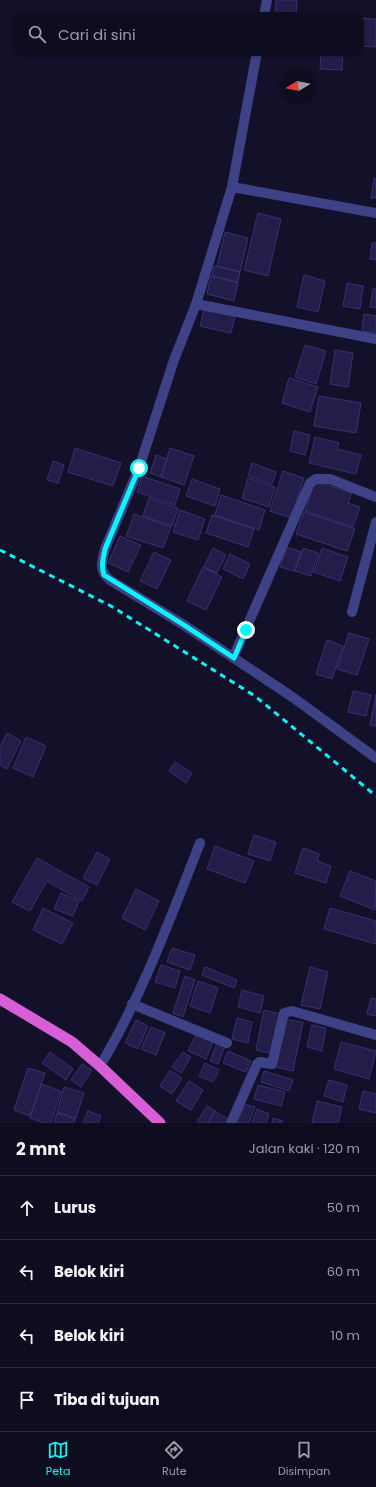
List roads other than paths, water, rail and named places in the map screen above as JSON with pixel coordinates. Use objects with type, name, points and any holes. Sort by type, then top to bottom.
[{"type":"highway","points":[[0,999],[72,1042],[100,1066],[154,1121]]},
{"type":"street","points":[[265,12],[267,0]]},
{"type":"street","points":[[256,56],[232,187],[196,304],[174,360],[139,468],[105,549],[102,560],[102,569],[104,575],[110,580],[184,625],[291,696],[376,758]]},
{"type":"street","points":[[232,187],[376,213]]},
{"type":"street","points":[[196,304],[376,339]]},
{"type":"street","points":[[234,658],[310,483],[316,479],[330,479],[376,497]]},
{"type":"street","points":[[352,612],[376,522]]},
{"type":"street","points":[[100,1066],[120,1031],[158,951],[200,843]]},
{"type":"street","points":[[132,1004],[227,1043]]},
{"type":"street","points":[[231,1123],[257,1064],[260,1062],[272,1064],[284,1013],[292,1011],[376,1035]]},
{"type":"railway","points":[[0,550],[111,606],[255,696],[376,796]]}]
